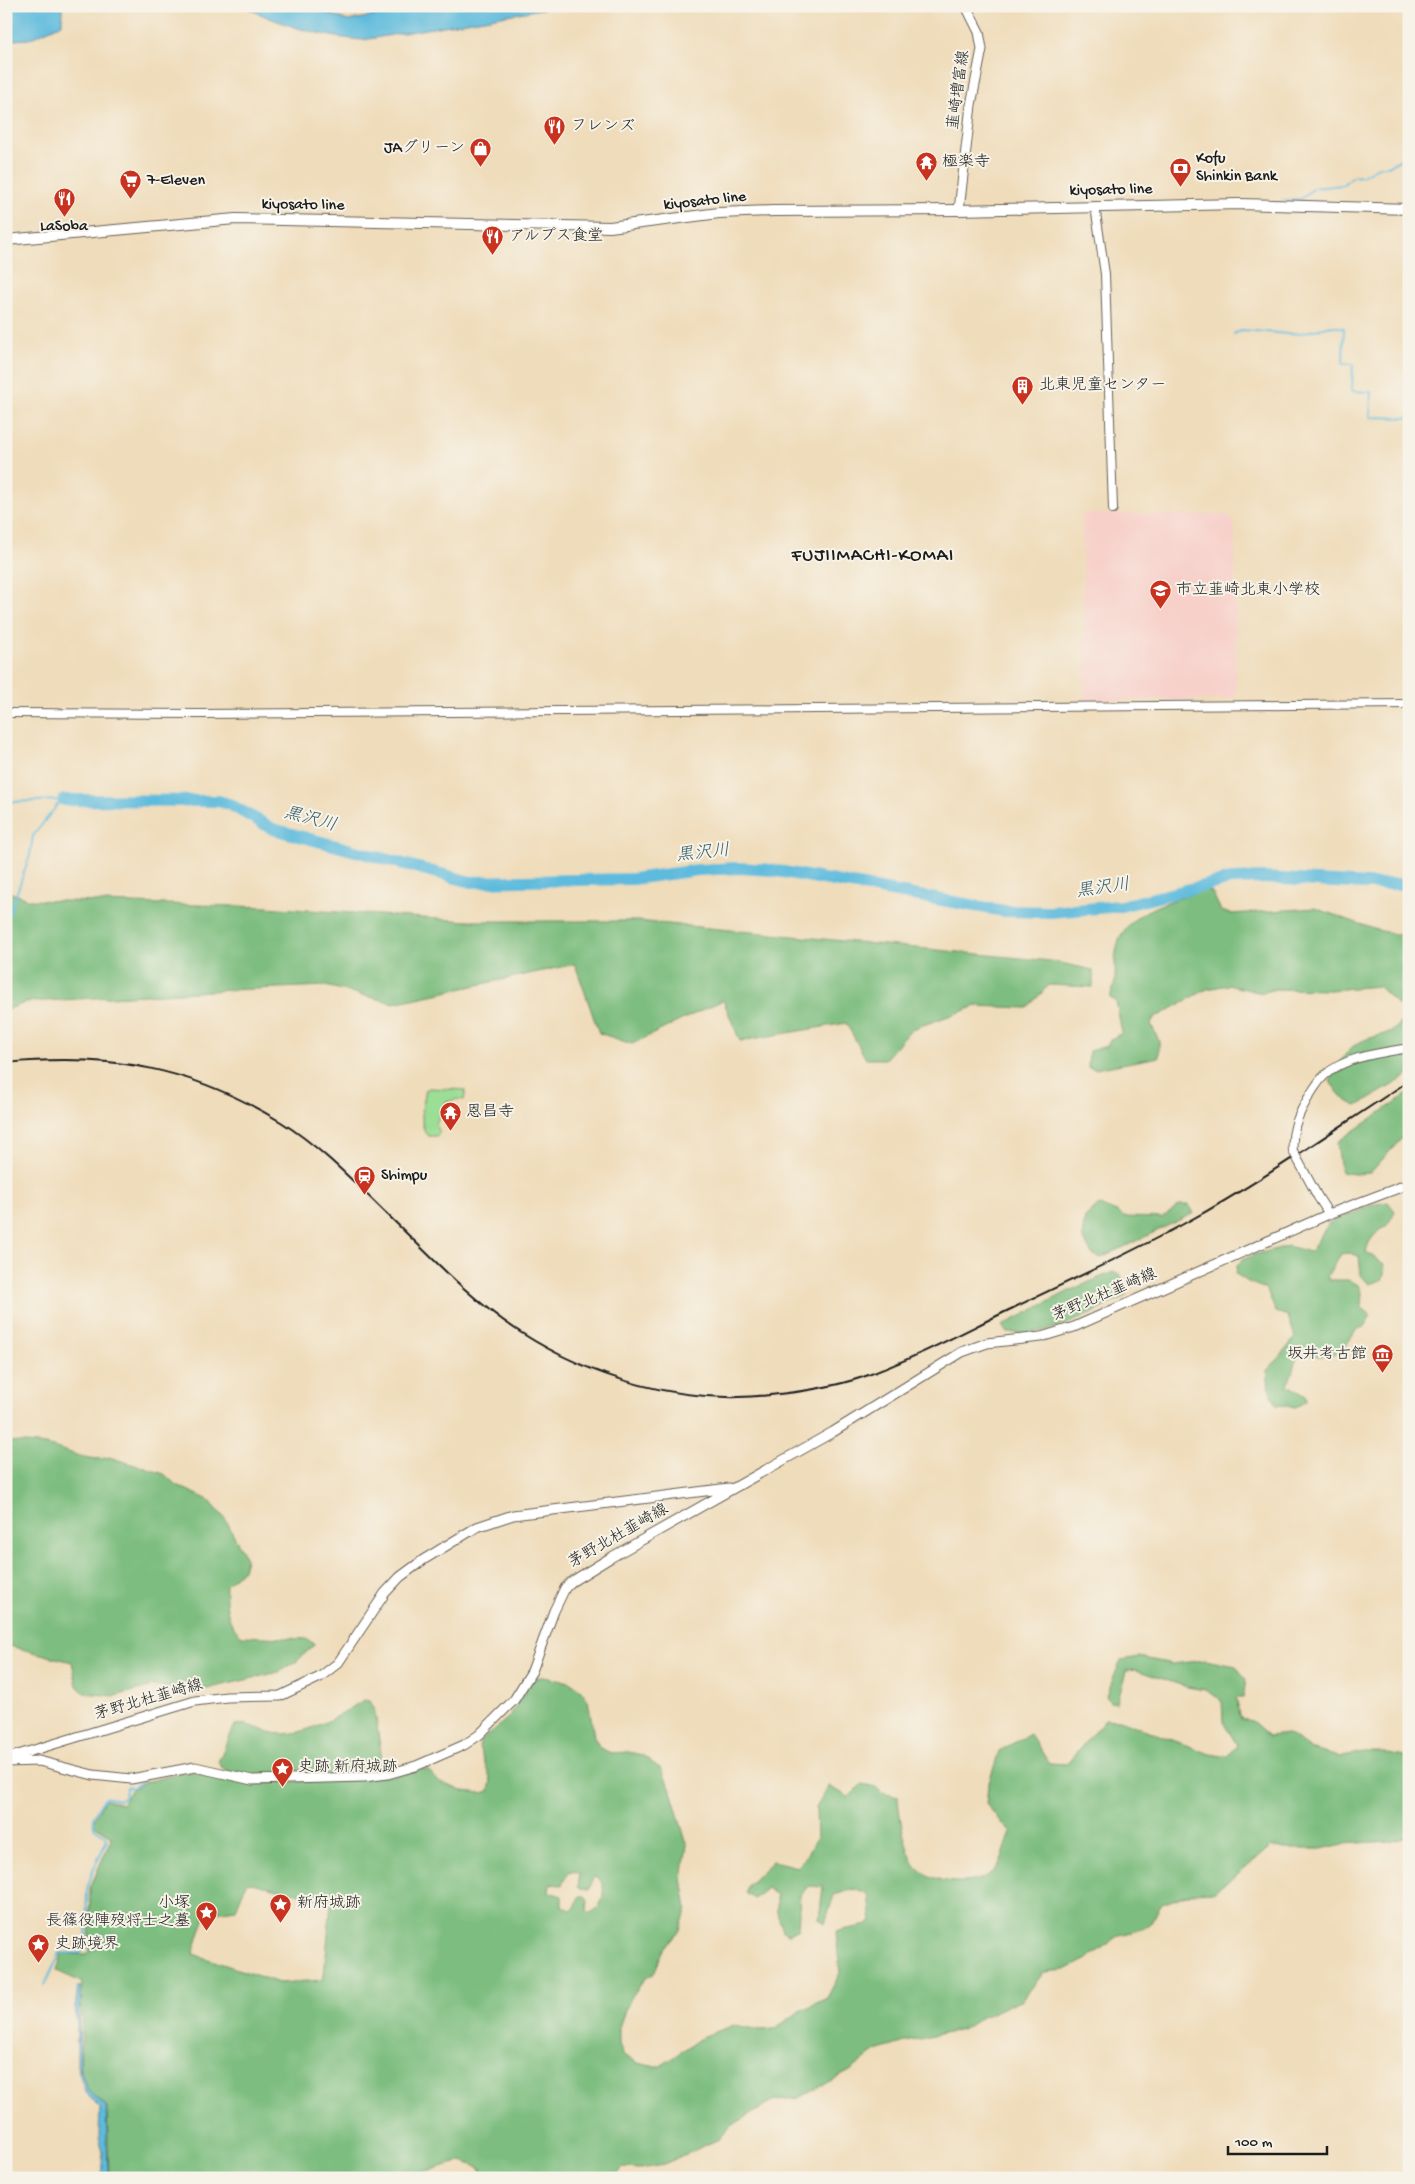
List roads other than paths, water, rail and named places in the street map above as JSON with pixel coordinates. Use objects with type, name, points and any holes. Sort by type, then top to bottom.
[{"type":"highway","name":"kiyosato line","points":[[6,240],[235,219],[610,226],[718,213],[1240,204],[1409,209]]},
{"type":"main road","name":"韮崎増富線","points":[[959,210],[970,105],[982,49],[979,32],[966,6]]},
{"type":"main road","name":"茅野北杜韮崎線","points":[[6,1760],[39,1761],[93,1775],[131,1779],[195,1768],[252,1780],[364,1777],[388,1774],[416,1766],[479,1735],[514,1700],[532,1671],[554,1611],[565,1588],[571,1582],[610,1558],[856,1418],[962,1352],[987,1343],[1041,1337],[1074,1327],[1329,1214],[1409,1184]]},
{"type":"main road","name":"茅野北杜韮崎線","points":[[6,1760],[195,1701],[227,1697],[280,1696],[300,1688],[320,1677],[338,1663],[385,1593],[400,1577],[423,1560],[488,1522],[512,1515],[718,1491],[741,1485]]},
{"type":"street","points":[[1095,206],[1105,274],[1113,509]]},
{"type":"street","points":[[6,712],[201,714],[1409,704]]},
{"type":"street","points":[[1329,1214],[1293,1151],[1293,1131],[1298,1118],[1318,1082],[1325,1075],[1347,1062],[1374,1054],[1409,1048]]},
{"type":"water","points":[[11,6],[62,6],[62,24],[29,39],[13,40],[6,44],[6,11]]},
{"type":"water","points":[[244,6],[310,6],[348,21],[420,6],[559,6],[363,40],[332,36],[302,29],[272,19]]},
{"type":"water","points":[[78,1986],[81,1988],[79,2013],[80,2069],[89,2092],[106,2106],[108,2178],[101,2178],[103,2152],[99,2138],[100,2107],[86,2094],[77,2066],[75,2008]]},
{"type":"waterway","points":[[1282,200],[1301,199],[1314,188],[1342,185],[1352,177],[1362,176],[1380,166],[1388,166],[1409,155]]},
{"type":"waterway","points":[[1234,334],[1242,330],[1288,334],[1332,326],[1344,328],[1343,363],[1353,364],[1352,391],[1371,392],[1370,417],[1409,418]]},
{"type":"waterway","name":"黒沢川","points":[[6,802],[64,800]]},
{"type":"waterway","points":[[6,924],[30,855],[33,836],[58,804],[64,800]]},
{"type":"waterway","name":"黒沢川","points":[[64,800],[218,801],[229,804],[273,829],[471,882],[633,879],[698,870],[738,868],[772,870],[1004,911],[1050,912],[1121,906],[1231,879],[1264,878],[1368,884],[1409,884]]},
{"type":"waterway","points":[[45,1985],[60,1953],[80,1953],[86,1949],[87,1889],[93,1870],[107,1840],[106,1836],[94,1828],[93,1817],[105,1797],[120,1800],[125,1797],[126,1788],[132,1788],[141,1782]]},
{"type":"railway","points":[[6,1063],[80,1060],[149,1068],[215,1088],[248,1103],[296,1132],[324,1154],[468,1292],[520,1332],[548,1349],[608,1375],[640,1385],[704,1396],[737,1397],[770,1395],[840,1384],[883,1370],[921,1353],[1123,1255],[1216,1206],[1272,1172],[1409,1081]]},
{"type":"place","name":"フレンズ","points":[[555,146]]},
{"type":"place","name":"JAグリーン","points":[[481,168]]},
{"type":"place","name":"極楽寺","points":[[926,182]]},
{"type":"place","name":"Kofu Shinkin Bank","points":[[1180,187]]},
{"type":"place","name":"7-Eleven","points":[[131,200]]},
{"type":"place","name":"LaSoba","points":[[64,217]]},
{"type":"place","name":"アルプス食堂","points":[[493,256]]},
{"type":"place","name":"北東児童センター","points":[[1023,405]]},
{"type":"place","name":"市立韮崎北東小学校","points":[[1160,610]]},
{"type":"place","name":"恩昌寺","points":[[450,1132]]},
{"type":"place","name":"Shimpu","points":[[365,1195]]},
{"type":"place","name":"坂井考古館","points":[[1383,1374]]},
{"type":"place","name":"史跡 新府城跡","points":[[282,1787]]},
{"type":"place","name":"新府城跡","points":[[281,1923]]},
{"type":"place","name":"小塚 長篠役陣歿将士之墓","points":[[206,1932]]},
{"type":"place","name":"史跡境界","points":[[39,1964]]},
{"type":"district","name":"FUJIIMACHI-KOMAI","points":[[873,556]]}]
